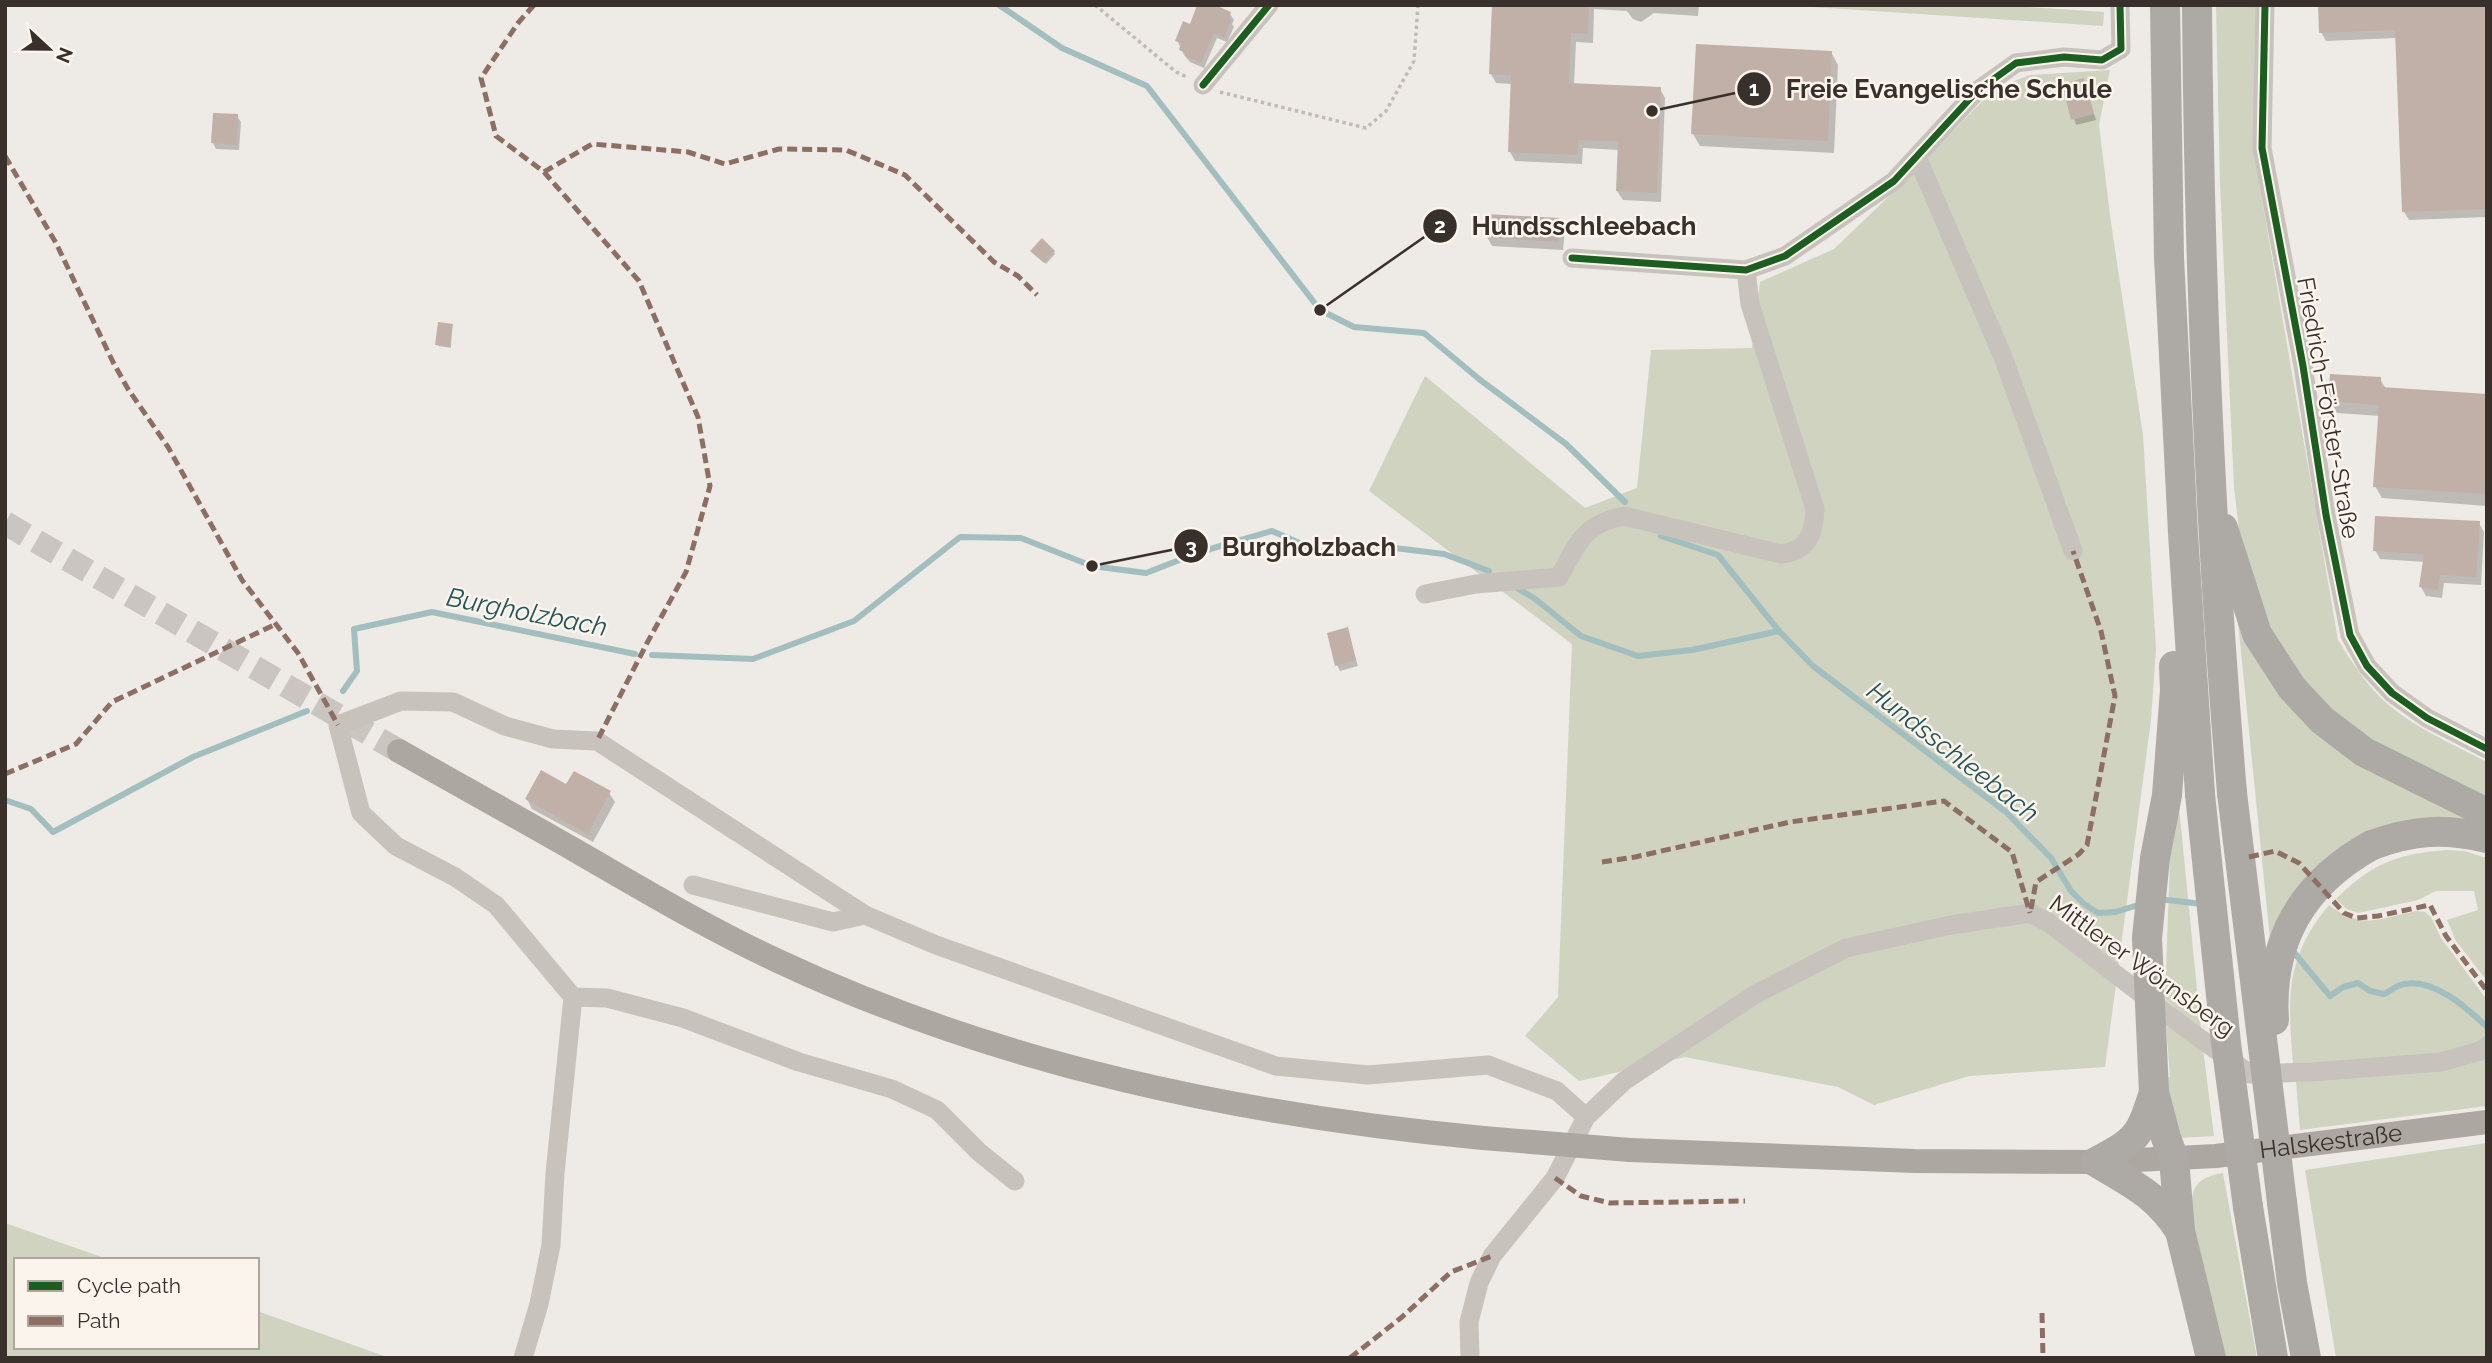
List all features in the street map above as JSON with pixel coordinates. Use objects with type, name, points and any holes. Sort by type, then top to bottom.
[{"type":"highway","points":[[2165,5],[2169,257],[2200,794],[2227,1056],[2273,1358]]},
{"type":"highway","points":[[2197,5],[2199,185],[2210,488],[2232,793],[2292,1283],[2306,1358]]},
{"type":"highway","points":[[2210,488],[2257,634],[2292,688],[2322,720],[2364,752],[2487,813]]},
{"type":"highway","points":[[2183,533],[2172,604],[2175,690],[2167,794],[2155,858],[2147,938],[2154,1092],[2166,1139],[2175,1159],[2180,1231],[2211,1358]]},
{"type":"highway","points":[[2273,1125],[2279,1080],[2274,1009],[2276,975],[2283,945],[2294,918],[2308,896],[2326,876],[2348,858],[2372,845],[2417,832],[2445,831],[2487,838]]},
{"type":"highway","points":[[2096,1162],[2128,1146],[2143,1125],[2154,1092]]},
{"type":"highway","points":[[2096,1162],[2150,1194],[2167,1211],[2180,1231]]},
{"type":"main road","name":"Halskestraße","points":[[400,751],[722,934],[825,982],[937,1025],[1076,1070],[1150,1087],[1322,1119],[1483,1138],[1630,1150],[1915,1161],[2096,1162],[2216,1156],[2487,1122]]},
{"type":"street","points":[[1203,85],[1269,5]]},
{"type":"street","points":[[1572,258],[1746,270],[1785,256],[1894,181],[1977,91],[2017,63],[2064,57],[2102,60],[2121,49],[2120,5]]},
{"type":"street","name":"Friedrich-Förster-Straße","points":[[2265,5],[2262,148],[2303,366],[2326,515],[2350,635],[2367,666],[2392,693],[2427,718],[2487,749]]},
{"type":"street","points":[[1917,157],[2003,357],[2073,551]]},
{"type":"street","points":[[1425,594],[1476,584],[1559,577],[1585,533],[1603,520],[1624,516],[1781,554],[1793,553],[1803,546],[1814,524],[1815,509],[1750,304],[1746,270]]},
{"type":"street","points":[[523,1358],[539,1304],[551,1245],[556,1161],[573,997],[496,905],[455,877],[396,846],[361,813],[338,725],[401,701],[453,702],[505,726],[553,739],[597,741],[865,915],[936,945],[1276,1066],[1368,1075],[1488,1065],[1557,1091],[1586,1117]]},
{"type":"street","points":[[692,885],[833,922],[865,915]]},
{"type":"street","name":"Mittlerer Wörnsberg","points":[[1470,1358],[1469,1322],[1479,1283],[1492,1256],[1555,1178],[1586,1117],[1624,1081],[1687,1037],[1754,995],[1846,948],[1951,925],[2030,913],[2049,922],[2250,1074],[2441,1062],[2483,1049]]},
{"type":"street","points":[[573,997],[607,998],[682,1018],[799,1062],[892,1089],[937,1110],[979,1152],[1015,1181]]},
{"type":"path","points":[[1096,5],[1176,72],[1203,85],[1223,93],[1366,128],[1386,111],[1414,61],[1418,5]]},
{"type":"green space","points":[[1782,5],[1998,5],[2104,12],[2103,26]]},
{"type":"green space","points":[[2216,5],[2258,5],[2255,159],[2338,640],[2384,701],[2407,719],[2487,762],[2487,801],[2361,741],[2280,655],[2245,582],[2234,487],[2220,183]]},
{"type":"green space","points":[[2110,70],[2099,125],[2143,435],[2156,649],[2151,720],[2105,1067],[1969,1076],[1874,1105],[1838,1087],[1685,1057],[1579,1081],[1525,1036],[1558,997],[1572,644],[1369,491],[1425,376],[1585,508],[1637,488],[1651,350],[1752,348],[1760,282],[1834,249],[1908,178],[1994,89],[2030,75]]},
{"type":"green space","points":[[2238,622],[2268,667],[2487,822],[2399,832],[2270,939]]},
{"type":"green space","points":[[2179,807],[2201,1030],[2165,999],[2170,859]]},
{"type":"green space","points":[[2445,850],[2464,851],[2487,858],[2487,981],[2456,941],[2447,920],[2478,910],[2474,891],[2436,891],[2418,900],[2358,913],[2347,909],[2336,899],[2361,877],[2385,863],[2398,858]]},
{"type":"green space","points":[[2329,905],[2340,913],[2361,920],[2381,919],[2416,911],[2425,912],[2431,917],[2441,938],[2487,1000],[2487,1038],[2472,1046],[2423,1056],[2293,1064],[2290,1019],[2292,980],[2304,943]]},
{"type":"green space","points":[[2166,1025],[2203,1049],[2214,1136],[2180,1138],[2166,1079],[2170,1077]]},
{"type":"green space","points":[[2487,1056],[2487,1106],[2300,1130],[2296,1082],[2444,1066]]},
{"type":"green space","points":[[2487,1143],[2487,1358],[2336,1358],[2305,1170]]},
{"type":"green space","points":[[2223,1173],[2257,1358],[2225,1358],[2198,1249],[2192,1207],[2193,1193],[2205,1178]]},
{"type":"green space","points":[[5,1223],[104,1258],[14,1258],[14,1349],[259,1349],[259,1312],[390,1358],[5,1358]]},
{"type":"building","points":[[1197,5],[1215,5],[1231,12],[1224,38],[1214,33],[1201,63],[1185,56],[1186,53],[1179,50],[1181,43],[1175,41],[1183,21],[1190,24]]},
{"type":"building","points":[[1492,5],[1589,5],[1588,34],[1571,33],[1569,83],[1661,87],[1657,193],[1616,191],[1618,141],[1578,140],[1578,155],[1508,152],[1511,75],[1489,74]]},
{"type":"building","points":[[2318,5],[2487,5],[2487,209],[2402,212],[2395,30],[2319,33]]},
{"type":"building","points":[[1696,44],[1832,51],[1828,141],[1691,134]]},
{"type":"building","points":[[2084,78],[2094,114],[2071,120],[2062,84]]},
{"type":"building","points":[[213,113],[238,114],[237,145],[211,143]]},
{"type":"building","points":[[1486,214],[1560,218],[1559,242],[1485,237]]},
{"type":"building","points":[[1042,238],[1055,251],[1044,263],[1030,251]]},
{"type":"building","points":[[438,322],[453,324],[450,346],[435,345]]},
{"type":"building","points":[[2330,374],[2381,377],[2381,387],[2487,394],[2487,494],[2373,487],[2379,405],[2328,401]]},
{"type":"building","points":[[2375,516],[2480,521],[2476,577],[2440,575],[2438,590],[2419,587],[2424,554],[2373,551]]},
{"type":"building","points":[[1348,627],[1356,660],[1335,666],[1327,633]]},
{"type":"building","points":[[541,770],[566,784],[574,771],[611,791],[588,834],[525,799]]},
{"type":"waterway","name":"Hundsschleebach","points":[[999,5],[1062,48],[1147,86],[1320,310],[1354,327],[1424,333],[1479,379],[1566,444],[1625,502]]},
{"type":"waterway","name":"Burgholzbach","points":[[652,655],[753,659],[854,621],[960,537],[1021,538],[1092,566],[1146,573],[1200,552],[1272,531],[1327,555],[1370,545],[1444,554],[1489,571]]},
{"type":"waterway","name":"Hundsschleebach","points":[[1661,536],[1718,555],[1779,631],[1813,666],[2006,812],[2051,858],[2071,891],[2084,904],[2098,913],[2116,912],[2141,904]]},
{"type":"waterway","name":"Burgholzbach","points":[[1515,587],[1534,598],[1581,636],[1638,656],[1692,650],[1779,631]]},
{"type":"waterway","name":"Burgholzbach","points":[[343,691],[357,671],[354,629],[432,612],[635,654]]},
{"type":"waterway","name":"Burgholzbach","points":[[5,800],[31,809],[53,832],[193,757],[307,711]]},
{"type":"waterway","name":"Hundsschleebach","points":[[2158,899],[2203,904]]},
{"type":"waterway","name":"Hundsschleebach","points":[[2292,950],[2330,996],[2343,987],[2358,983],[2370,991],[2384,994],[2404,984],[2415,983],[2449,996],[2487,1027]]},
{"type":"tunnel","points":[[5,523],[399,751]]},
{"type":"marked path","points":[[534,5],[518,23],[481,78],[496,136],[544,172],[639,281],[698,417],[710,486],[686,572],[597,741]]},
{"type":"marked path","points":[[544,172],[592,144],[688,152],[725,164],[779,149],[846,150],[905,175],[994,262],[1018,276],[1037,295]]},
{"type":"marked path","points":[[5,156],[56,243],[128,389],[168,447],[242,580],[298,653],[338,725]]},
{"type":"marked path","points":[[2031,909],[2036,882],[2079,854],[2087,845],[2115,696],[2101,631],[2073,551]]},
{"type":"marked path","points":[[5,774],[76,744],[112,702],[276,624]]},
{"type":"marked path","points":[[1602,862],[1790,822],[1944,801],[2012,852],[2030,913]]},
{"type":"marked path","points":[[2249,857],[2275,851],[2299,863],[2344,913],[2357,918],[2430,905],[2446,936],[2487,991]]},
{"type":"marked path","points":[[1555,1178],[1581,1196],[1610,1203],[1745,1201]]},
{"type":"marked path","points":[[1350,1358],[1402,1317],[1451,1272],[1492,1256]]},
{"type":"marked path","points":[[2042,1313],[2043,1358]]},
{"type":"cycle path","points":[[1203,85],[1269,5]]},
{"type":"cycle path","points":[[1572,258],[1746,270],[1785,256],[1894,181],[1977,91],[2016,63],[2064,57],[2102,60],[2121,49],[2120,5]]},
{"type":"cycle path","points":[[2265,5],[2262,148],[2303,366],[2326,515],[2350,635],[2367,666],[2392,693],[2427,718],[2487,749]]},
{"type":"place","name":"Freie Evangelische Schule","points":[[1652,111]]},
{"type":"place","name":"Hundsschleebach","points":[[1320,310]]},
{"type":"place","name":"Burgholzbach","points":[[1092,566]]}]
